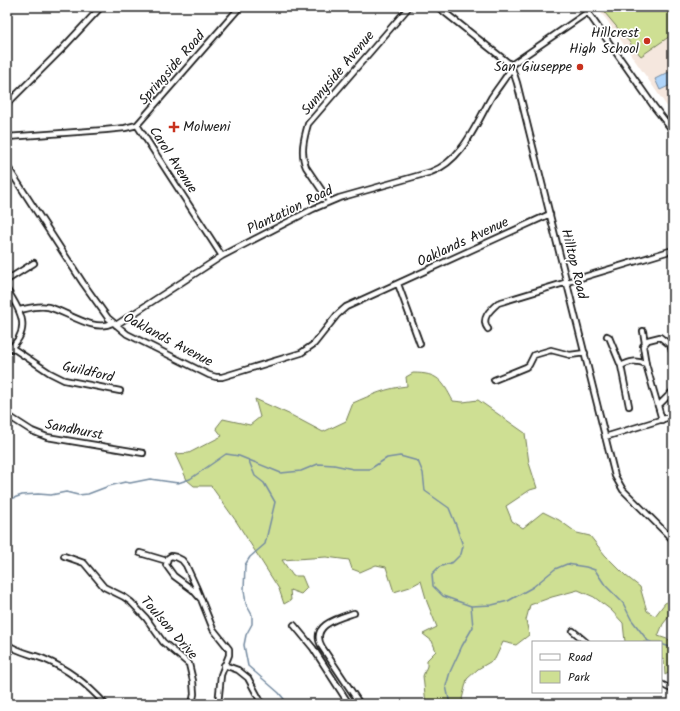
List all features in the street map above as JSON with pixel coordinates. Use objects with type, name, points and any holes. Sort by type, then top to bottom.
[{"type":"street","points":[[7,104],[101,7]]},
{"type":"street","name":"Springside Road","points":[[137,125],[240,7]]},
{"type":"street","name":"Sunnyside Avenue","points":[[329,202],[306,167],[304,161],[304,143],[308,124],[409,7]]},
{"type":"street","points":[[438,7],[512,66]]},
{"type":"street","points":[[584,7],[655,108],[673,131]]},
{"type":"street","name":"Plantation Road","points":[[114,324],[222,256],[329,202],[431,172],[441,167],[453,158],[462,147],[512,66],[588,12]]},
{"type":"street","name":"Hilltop Road","points":[[512,66],[615,476],[621,487],[673,539]]},
{"type":"street","name":"Carol Avenue","points":[[7,137],[105,130],[137,125],[222,256]]},
{"type":"street","name":"Oaklands Avenue","points":[[7,166],[94,298],[114,324],[132,336],[209,375],[216,377],[222,377],[301,353],[314,344],[342,310],[550,214]]},
{"type":"street","points":[[488,329],[485,325],[486,316],[498,303],[673,250]]},
{"type":"street","points":[[7,280],[34,263]]},
{"type":"street","points":[[398,284],[420,344]]},
{"type":"street","points":[[7,290],[20,310],[22,323],[21,333],[9,349]]},
{"type":"street","points":[[20,310],[33,307],[47,307],[96,325],[106,326],[114,324]]},
{"type":"street","points":[[643,331],[645,343],[643,346],[646,364],[662,420]]},
{"type":"street","points":[[607,336],[609,337],[621,366],[629,406]]},
{"type":"street","points":[[645,343],[648,340],[660,337],[670,345],[673,353]]},
{"type":"street","name":"Guildford","points":[[9,349],[64,380],[120,391]]},
{"type":"street","points":[[494,380],[526,368],[533,356],[536,354],[550,350],[570,355],[585,353]]},
{"type":"street","points":[[621,366],[632,361],[646,364]]},
{"type":"street","points":[[658,406],[673,391]]},
{"type":"street","name":"Sandhurst","points":[[7,414],[32,431],[46,437],[143,453]]},
{"type":"street","points":[[605,437],[673,416]]},
{"type":"street","points":[[140,553],[167,561]]},
{"type":"street","name":"Toulson Drive","points":[[64,556],[84,563],[104,587],[131,602],[146,618],[163,642],[188,664],[193,681],[194,694],[192,704]]},
{"type":"street","points":[[200,598],[174,576],[167,567],[167,561],[170,557],[174,556],[184,562],[188,568],[200,598],[212,629],[229,649],[230,655],[224,665],[219,685],[218,704]]},
{"type":"street","points":[[354,613],[334,620],[323,627],[318,638],[360,704]]},
{"type":"street","points":[[294,624],[313,648],[349,704]]},
{"type":"street","points":[[573,631],[585,641]]},
{"type":"street","points":[[7,644],[10,648],[42,658],[62,667],[89,687],[105,704]]},
{"type":"street","points":[[224,665],[238,670],[248,678],[262,704]]},
{"type":"street","points":[[662,684],[673,690]]},
{"type":"shaded area","name":"Hillcrest High School","points":[[596,7],[673,7],[673,115],[606,19]]},
{"type":"green space","points":[[600,7],[673,7],[673,34],[641,56]]},
{"type":"green space","points":[[413,373],[434,376],[446,388],[453,401],[463,402],[478,400],[525,433],[529,463],[537,488],[530,490],[506,506],[512,521],[523,528],[543,512],[559,520],[577,533],[590,536],[605,555],[626,576],[640,587],[647,611],[655,616],[665,603],[673,598],[672,613],[663,624],[658,636],[673,641],[673,670],[665,675],[664,659],[662,658],[662,641],[625,641],[623,623],[611,610],[594,597],[578,590],[530,605],[526,620],[529,635],[516,645],[503,642],[495,659],[478,669],[467,679],[462,699],[466,704],[426,704],[423,676],[427,666],[427,660],[436,651],[432,641],[423,634],[437,627],[427,602],[421,581],[410,587],[394,592],[386,567],[376,565],[360,572],[352,569],[349,560],[326,557],[282,560],[293,576],[302,576],[307,588],[301,594],[290,590],[291,600],[284,604],[279,589],[236,521],[211,486],[194,486],[187,480],[175,454],[189,453],[222,436],[216,428],[223,419],[250,425],[260,417],[255,399],[291,415],[323,432],[346,421],[353,403],[386,390],[407,386],[406,377]]},
{"type":"water","points":[[669,72],[673,84],[660,90],[655,79]]},
{"type":"waterway","points":[[7,504],[11,499],[22,495],[51,495],[66,492],[78,495],[88,494],[125,482],[130,483],[150,479],[178,483],[190,479],[226,454],[239,456],[281,473],[301,471],[318,464],[334,465],[353,469],[370,469],[387,458],[400,456],[418,461],[423,473],[425,491],[449,508],[463,546],[461,554],[453,562],[439,567],[432,574],[433,586],[443,596],[471,606],[492,605],[508,601],[533,587],[555,569],[567,564],[586,567],[595,570],[605,585],[623,603],[631,619],[648,641]]},
{"type":"waterway","points":[[249,461],[255,476],[264,483],[275,502],[265,544],[250,557],[245,565],[244,590],[246,604],[252,615],[252,624],[246,635],[244,645],[248,666],[279,693],[288,704]]},
{"type":"waterway","points":[[450,704],[446,686],[450,672],[473,627],[471,606]]},
{"type":"waterway","points":[[662,644],[673,648]]},
{"type":"place","name":"Hillcrest High School","points":[[647,41]]},
{"type":"place","name":"San Giuseppe","points":[[580,67]]},
{"type":"place","name":"Molweni","points":[[174,127]]}]
